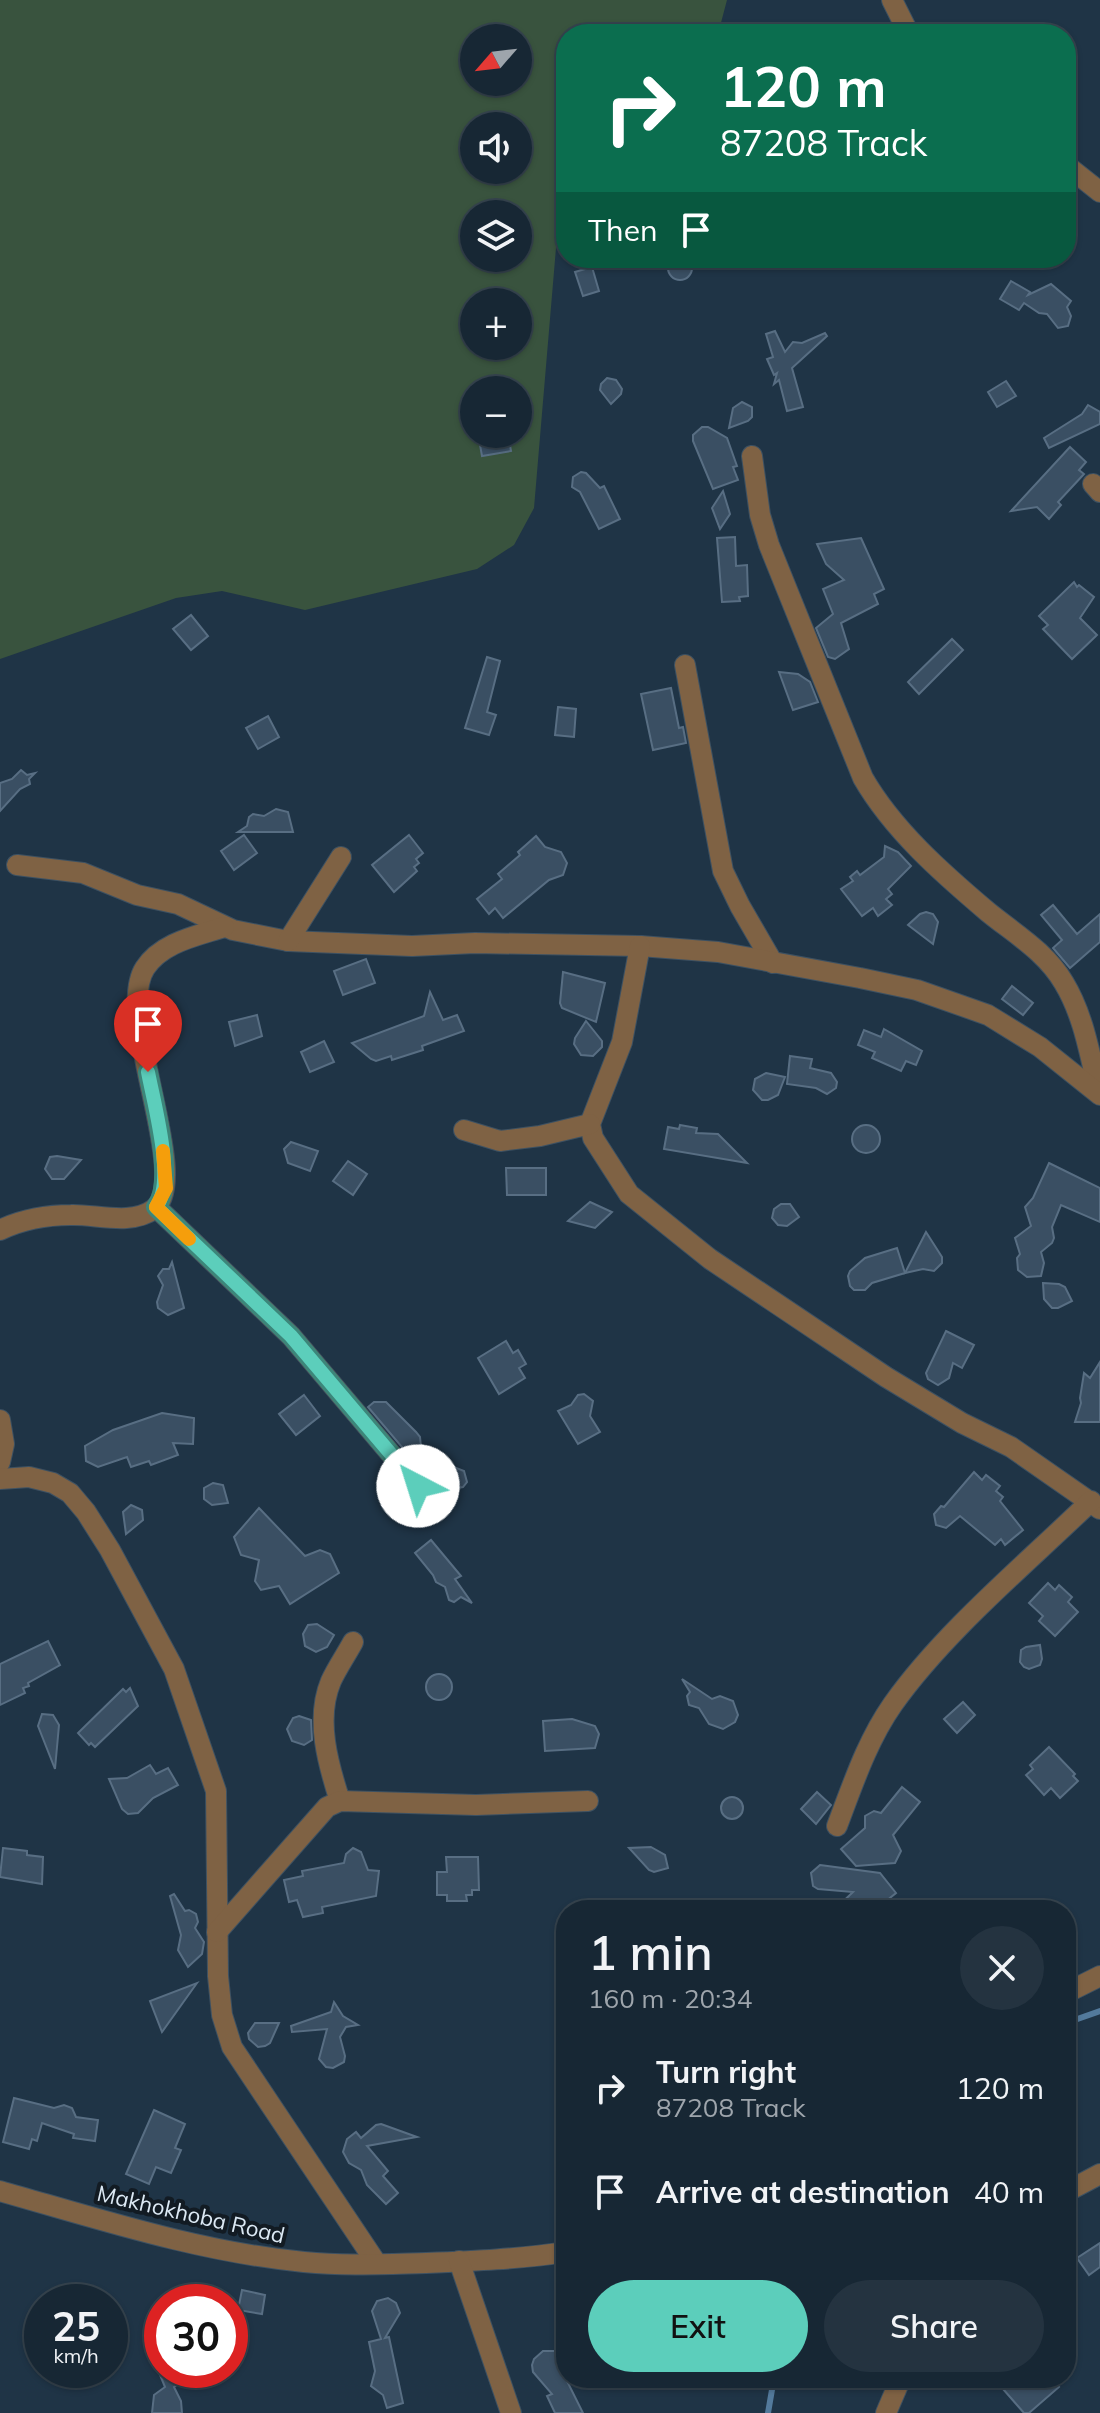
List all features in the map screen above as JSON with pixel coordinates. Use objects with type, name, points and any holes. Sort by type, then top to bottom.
[{"type":"street","points":[[892,0],[904,24]]},
{"type":"street","points":[[1076,173],[1100,192]]},
{"type":"street","points":[[752,456],[760,515],[769,545],[863,778],[877,803],[896,825],[988,911],[1040,953],[1062,980],[1086,1036],[1099,1094]]},
{"type":"street","points":[[685,665],[723,871],[773,963]]},
{"type":"street","points":[[288,941],[341,857]]},
{"type":"street","points":[[17,865],[83,873],[137,895],[178,904],[224,927],[288,941],[412,946],[475,943],[640,946],[718,952],[917,990],[968,1006],[1040,1047],[1099,1094]]},
{"type":"street","points":[[0,1230],[50,1215],[131,1218],[156,1207],[166,1188],[165,1161],[139,1015],[138,983],[144,969],[163,949],[224,927]]},
{"type":"street","points":[[640,946],[622,1042],[590,1124],[593,1138],[629,1194],[710,1259],[886,1377],[962,1423],[1011,1447],[1095,1505],[948,1639],[893,1703],[867,1747],[837,1826]]},
{"type":"street","points":[[464,1130],[500,1141],[540,1136],[590,1124]]},
{"type":"street","points":[[156,1207],[291,1336],[418,1486]]},
{"type":"street","points":[[0,1420],[4,1444],[0,1462]]},
{"type":"street","points":[[0,1479],[29,1477],[53,1483],[70,1493],[110,1550],[174,1669],[216,1791],[217,1932],[222,2015],[232,2047],[377,2264]]},
{"type":"street","points":[[340,1801],[329,1767],[324,1736],[325,1706],[331,1682],[353,1642]]},
{"type":"street","points":[[217,1932],[327,1807],[340,1801],[476,1805],[588,1801]]},
{"type":"street","points":[[1076,1988],[1100,1976]]},
{"type":"street","points":[[1076,2187],[1100,2174]]},
{"type":"street","name":"Makhokhoba Road","points":[[0,2191],[219,2248],[304,2262],[377,2264],[556,2253]]},
{"type":"street","points":[[459,2261],[511,2413]]},
{"type":"street","points":[[886,2413],[897,2388]]},
{"type":"green space","points":[[0,0],[727,0],[721,24],[556,24],[556,248],[534,508],[514,545],[477,569],[305,610],[222,591],[176,598],[0,659]]},
{"type":"building","points":[[592,268],[599,291],[583,296],[575,272]]},
{"type":"building","points":[[668,268],[692,268],[685,279],[675,279]]},
{"type":"building","points":[[1011,281],[1030,292],[1028,295],[1051,284],[1071,301],[1067,307],[1071,316],[1068,326],[1058,328],[1047,314],[1039,313],[1024,303],[1019,310],[1000,299]]},
{"type":"building","points":[[775,331],[785,352],[793,342],[802,343],[825,333],[827,336],[792,368],[803,407],[787,411],[779,380],[774,384],[777,373],[774,375],[767,359],[773,357],[766,334]]},
{"type":"building","points":[[607,378],[616,380],[622,389],[611,404],[600,390]]},
{"type":"building","points":[[1006,381],[1016,396],[997,407],[988,392]]},
{"type":"building","points":[[742,402],[752,407],[752,417],[729,428],[733,408]]},
{"type":"building","points":[[1088,405],[1100,412],[1100,424],[1049,448],[1044,438],[1082,414]]},
{"type":"building","points":[[702,427],[708,427],[727,438],[737,466],[733,467],[738,480],[713,489],[693,441],[693,435]]},
{"type":"building","points":[[1070,447],[1086,462],[1079,470],[1084,474],[1058,502],[1061,505],[1049,519],[1037,507],[1011,511]]},
{"type":"building","points":[[481,448],[510,448],[511,451],[482,456]]},
{"type":"building","points":[[581,472],[586,473],[600,488],[604,486],[620,519],[599,529],[580,492],[572,487],[573,477]]},
{"type":"building","points":[[723,491],[730,514],[720,529],[712,508]]},
{"type":"building","points":[[735,537],[736,566],[747,565],[748,596],[739,597],[740,601],[722,602],[717,538]]},
{"type":"building","points":[[861,538],[884,589],[874,594],[878,604],[841,623],[849,649],[835,659],[828,657],[816,628],[833,614],[823,589],[844,580],[826,564],[817,544]]},
{"type":"building","points":[[1074,582],[1094,597],[1080,618],[1097,635],[1072,659],[1043,629],[1048,625],[1039,616]]},
{"type":"building","points":[[191,615],[208,636],[191,650],[173,629]]},
{"type":"building","points":[[952,639],[963,650],[919,694],[908,682]]},
{"type":"building","points":[[487,657],[500,661],[487,712],[496,715],[489,735],[465,728]]},
{"type":"building","points":[[779,672],[798,674],[810,682],[818,702],[793,710]]},
{"type":"building","points":[[671,688],[679,728],[683,727],[686,743],[653,750],[641,694]]},
{"type":"building","points":[[558,707],[576,709],[574,737],[555,735]]},
{"type":"building","points":[[268,716],[279,737],[258,749],[246,728]]},
{"type":"building","points":[[21,770],[27,775],[35,773],[29,779],[30,784],[20,789],[0,811],[0,783],[12,779]]},
{"type":"building","points":[[276,809],[288,812],[293,832],[238,832],[247,826],[253,814],[264,816]]},
{"type":"building","points":[[244,835],[257,853],[234,870],[221,851]]},
{"type":"building","points":[[409,835],[423,853],[416,859],[419,863],[414,867],[417,871],[394,892],[372,865]]},
{"type":"building","points":[[536,836],[545,847],[561,852],[567,863],[563,875],[549,880],[503,918],[495,908],[489,914],[477,899],[502,879],[498,874]]},
{"type":"building","points":[[885,846],[898,852],[911,866],[888,889],[892,894],[886,899],[892,905],[878,916],[873,908],[862,916],[841,889],[853,881],[850,877],[857,871],[860,875],[884,857]]},
{"type":"building","points":[[1053,905],[1077,934],[1100,914],[1100,942],[1070,968],[1053,948],[1062,940],[1041,915]]},
{"type":"building","points":[[926,912],[933,914],[938,922],[933,944],[908,925]]},
{"type":"building","points":[[366,959],[375,983],[343,995],[334,971]]},
{"type":"building","points":[[563,972],[605,983],[596,1022],[562,1008]]},
{"type":"building","points":[[1012,986],[1033,1003],[1023,1015],[1002,999]]},
{"type":"building","points":[[430,992],[443,1020],[457,1015],[464,1031],[392,1060],[391,1056],[376,1061],[371,1059],[352,1043],[424,1016]]},
{"type":"building","points":[[257,1015],[262,1036],[235,1046],[229,1022]]},
{"type":"building","points":[[586,1021],[602,1041],[602,1047],[593,1056],[581,1055],[574,1044]]},
{"type":"building","points":[[884,1029],[922,1051],[916,1065],[906,1061],[901,1071],[872,1058],[875,1052],[858,1045],[864,1030],[881,1037]]},
{"type":"building","points":[[324,1041],[334,1062],[310,1072],[301,1052]]},
{"type":"building","points":[[790,1056],[812,1059],[810,1068],[831,1073],[837,1082],[836,1088],[827,1094],[816,1088],[787,1084]]},
{"type":"building","points":[[766,1073],[785,1077],[778,1095],[762,1100],[753,1090],[755,1079]]},
{"type":"building","points":[[680,1125],[697,1128],[696,1133],[718,1134],[747,1163],[664,1149],[668,1127],[679,1129]]},
{"type":"building","points":[[866,1125],[876,1129],[880,1139],[876,1149],[866,1153],[856,1149],[852,1139],[856,1129]]},
{"type":"building","points":[[291,1142],[318,1151],[310,1171],[288,1163],[284,1149]]},
{"type":"building","points":[[50,1157],[81,1160],[64,1179],[52,1179],[45,1169]]},
{"type":"building","points":[[348,1161],[367,1174],[353,1195],[333,1181]]},
{"type":"building","points":[[1049,1163],[1100,1188],[1100,1222],[1061,1205],[1052,1227],[1052,1243],[1041,1252],[1044,1263],[1041,1276],[1027,1277],[1018,1270],[1017,1258],[1020,1254],[1015,1238],[1031,1226],[1025,1207],[1033,1198]]},
{"type":"building","points":[[506,1168],[546,1168],[546,1195],[507,1195]]},
{"type":"building","points":[[590,1202],[612,1212],[595,1228],[568,1221]]},
{"type":"building","points":[[781,1204],[790,1204],[799,1217],[787,1226],[778,1225],[772,1218],[774,1209]]},
{"type":"building","points":[[926,1232],[942,1257],[942,1263],[934,1271],[923,1269],[905,1273]]},
{"type":"building","points":[[897,1248],[905,1273],[872,1283],[865,1290],[854,1290],[850,1286],[850,1271],[865,1258]]},
{"type":"building","points":[[172,1262],[184,1308],[168,1315],[158,1308],[163,1285],[158,1276],[163,1269],[169,1269]]},
{"type":"building","points":[[1043,1283],[1065,1287],[1072,1301],[1052,1308],[1044,1299]]},
{"type":"building","points":[[946,1331],[974,1345],[962,1368],[953,1363],[949,1378],[938,1385],[928,1379],[926,1373]]},
{"type":"building","points":[[506,1341],[513,1353],[518,1350],[526,1364],[519,1368],[525,1378],[499,1394],[478,1358]]},
{"type":"building","points":[[1100,1362],[1100,1422],[1075,1422],[1081,1403],[1084,1373],[1090,1378]]},
{"type":"building","points":[[584,1394],[593,1401],[590,1416],[600,1432],[578,1444],[558,1411],[571,1405],[578,1395]]},
{"type":"building","points":[[304,1395],[320,1416],[296,1435],[279,1414]]},
{"type":"building","points":[[374,1402],[386,1402],[416,1432],[421,1447],[443,1473],[412,1459],[368,1407]]},
{"type":"building","points":[[162,1413],[194,1418],[193,1444],[173,1443],[178,1455],[151,1465],[149,1461],[131,1467],[127,1457],[98,1467],[86,1461],[85,1446],[113,1430]]},
{"type":"building","points":[[454,1467],[464,1471],[467,1482],[463,1487],[452,1489],[447,1486],[443,1473]]},
{"type":"building","points":[[974,1472],[982,1480],[986,1475],[1000,1486],[996,1491],[1003,1497],[1000,1501],[1023,1530],[1005,1545],[1001,1539],[995,1545],[960,1516],[946,1528],[936,1525],[934,1514],[941,1506],[944,1507]]},
{"type":"building","points":[[213,1483],[223,1485],[228,1503],[212,1505],[204,1499],[204,1488]]},
{"type":"building","points":[[131,1505],[142,1510],[143,1520],[126,1534],[123,1512]]},
{"type":"building","points":[[259,1508],[305,1556],[320,1550],[330,1554],[339,1573],[290,1604],[279,1586],[261,1590],[255,1581],[259,1560],[241,1555],[234,1537]]},
{"type":"building","points":[[431,1540],[461,1576],[455,1579],[472,1603],[461,1597],[454,1602],[449,1600],[445,1587],[436,1582],[415,1553]]},
{"type":"building","points":[[1048,1583],[1055,1590],[1059,1585],[1072,1597],[1068,1602],[1078,1612],[1055,1636],[1039,1621],[1043,1616],[1029,1603]]},
{"type":"building","points":[[317,1624],[334,1635],[327,1647],[316,1652],[305,1646],[303,1634],[308,1625]]},
{"type":"building","points":[[48,1641],[60,1665],[28,1683],[29,1686],[23,1688],[25,1693],[0,1705],[0,1664]]},
{"type":"building","points":[[1040,1645],[1040,1665],[1029,1669],[1024,1667],[1020,1662],[1021,1650]]},
{"type":"building","points":[[439,1674],[448,1678],[452,1687],[448,1696],[439,1700],[430,1696],[426,1687],[430,1678]]},
{"type":"building","points":[[682,1679],[712,1699],[720,1696],[733,1701],[738,1715],[735,1722],[723,1729],[709,1724],[699,1708],[689,1705],[687,1696],[690,1692]]},
{"type":"building","points":[[130,1688],[138,1706],[95,1747],[91,1743],[89,1745],[78,1733],[123,1689],[126,1692]]},
{"type":"building","points":[[963,1702],[975,1715],[957,1733],[944,1719]]},
{"type":"building","points":[[42,1714],[53,1715],[59,1725],[55,1769],[38,1726]]},
{"type":"building","points":[[299,1716],[311,1720],[312,1740],[304,1745],[292,1741],[287,1729],[293,1718]]},
{"type":"building","points":[[572,1719],[595,1726],[599,1734],[595,1748],[545,1751],[543,1721]]},
{"type":"building","points":[[1049,1747],[1078,1781],[1060,1798],[1051,1788],[1044,1795],[1026,1775],[1033,1769],[1030,1765]]},
{"type":"building","points":[[150,1765],[156,1774],[168,1768],[178,1785],[153,1798],[138,1813],[128,1814],[122,1809],[109,1779],[127,1778]]},
{"type":"building","points":[[902,1787],[920,1802],[893,1835],[901,1851],[895,1863],[856,1866],[841,1849],[865,1828],[865,1816],[874,1811],[881,1813]]},
{"type":"building","points":[[817,1792],[831,1805],[816,1824],[801,1809]]},
{"type":"building","points":[[732,1797],[740,1800],[743,1808],[740,1816],[732,1819],[724,1816],[721,1808],[724,1800]]},
{"type":"building","points":[[651,1847],[665,1855],[668,1868],[654,1872],[649,1870],[629,1848]]},
{"type":"building","points":[[3,1848],[43,1857],[42,1884],[0,1877]]},
{"type":"building","points":[[353,1848],[361,1852],[368,1870],[379,1871],[376,1896],[322,1907],[323,1913],[303,1917],[297,1900],[289,1902],[284,1880],[303,1876],[302,1871],[344,1863],[346,1854]]},
{"type":"building","points":[[446,1857],[478,1857],[479,1890],[472,1890],[472,1895],[466,1895],[467,1901],[447,1901],[447,1895],[437,1895],[437,1872],[447,1872]]},
{"type":"building","points":[[820,1865],[880,1873],[896,1893],[887,1900],[845,1900],[853,1892],[818,1889],[813,1886],[811,1873]]},
{"type":"building","points":[[174,1894],[185,1911],[196,1914],[198,1922],[195,1928],[204,1942],[202,1954],[188,1967],[178,1950],[181,1935],[170,1896]]},
{"type":"building","points":[[197,1983],[162,2032],[150,2001]]},
{"type":"building","points":[[334,2002],[343,2016],[358,2025],[346,2027],[340,2037],[344,2062],[333,2068],[326,2067],[319,2059],[327,2029],[292,2032],[291,2026],[331,2012]]},
{"type":"building","points":[[255,2023],[279,2023],[270,2043],[265,2046],[258,2047],[249,2039],[248,2033]]},
{"type":"building","points":[[14,2098],[54,2108],[64,2105],[72,2108],[76,2117],[98,2120],[95,2141],[73,2138],[74,2134],[42,2123],[37,2141],[32,2139],[29,2149],[3,2142]]},
{"type":"building","points":[[154,2110],[185,2124],[175,2148],[181,2150],[171,2173],[156,2167],[149,2184],[126,2174]]},
{"type":"building","points":[[381,2124],[417,2137],[367,2146],[388,2171],[383,2176],[398,2193],[386,2204],[367,2185],[361,2170],[349,2163],[343,2152],[347,2139],[356,2132],[361,2138]]},
{"type":"building","points":[[1100,2243],[1100,2267],[1089,2275],[1077,2258]]},
{"type":"building","points":[[248,2291],[265,2295],[262,2314],[248,2312]]},
{"type":"building","points":[[388,2298],[396,2303],[400,2313],[385,2338],[389,2337],[403,2403],[387,2408],[383,2395],[371,2386],[375,2371],[369,2342],[381,2339],[372,2311],[377,2301]]},
{"type":"building","points":[[543,2351],[556,2351],[556,2388],[570,2388],[583,2413],[555,2413],[547,2396],[552,2394],[533,2372],[534,2359]]},
{"type":"building","points":[[164,2388],[174,2388],[181,2401],[182,2413],[152,2413],[154,2395]]},
{"type":"building","points":[[1058,2388],[1029,2413],[1024,2413],[1003,2389]]},
{"type":"waterway","points":[[1076,2019],[1100,2011]]},
{"type":"waterway","points":[[768,2413],[772,2388]]},
{"type":"slow traffic","points":[[163,1151],[166,1188],[156,1207],[189,1239]]},
{"type":"route","points":[[148,1072],[165,1161],[166,1188],[156,1207],[291,1336],[418,1486]]}]
